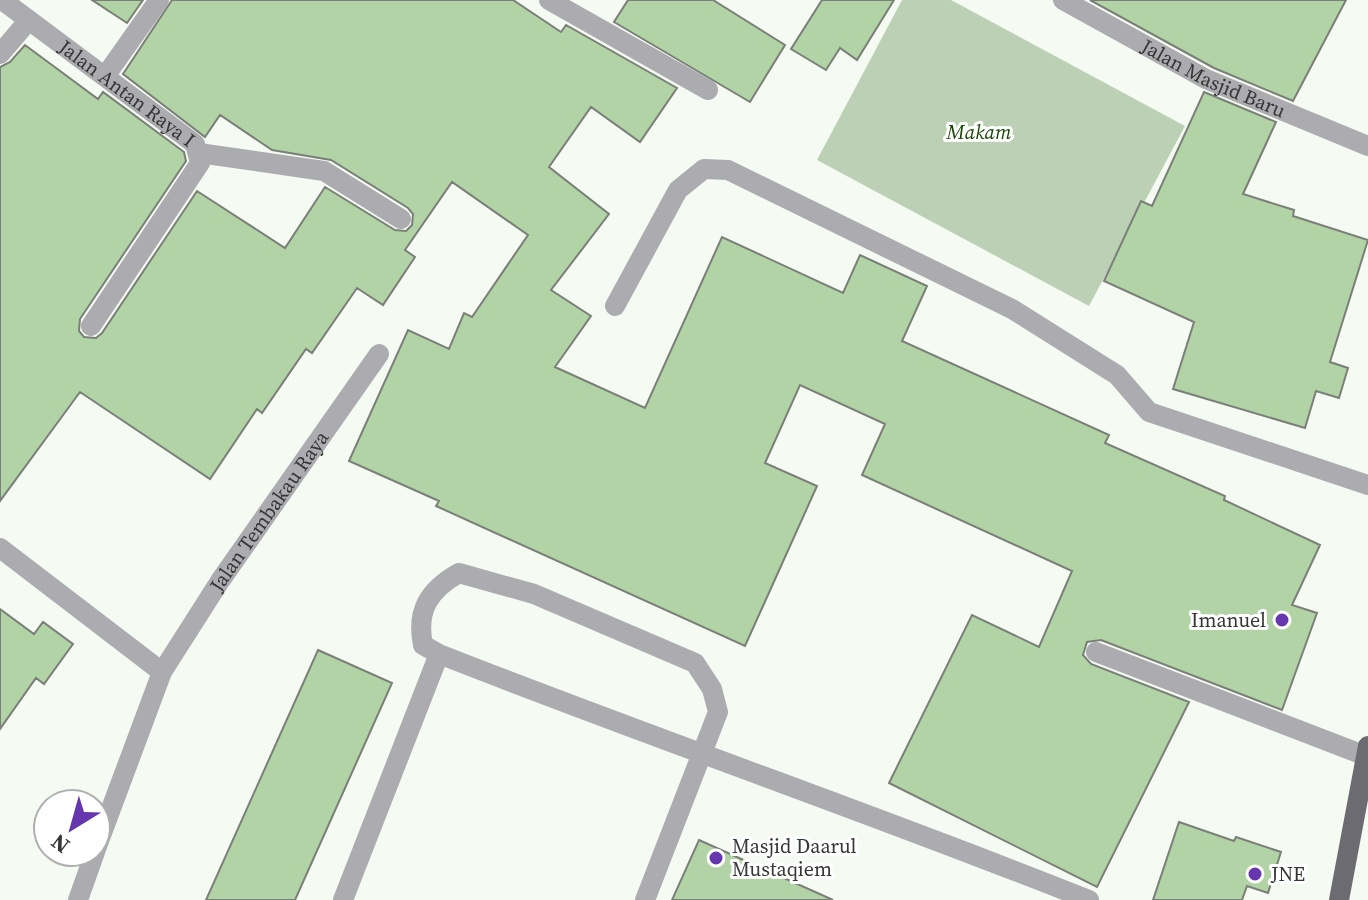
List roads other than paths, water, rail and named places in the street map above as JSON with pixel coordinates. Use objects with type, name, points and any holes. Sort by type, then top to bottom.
[{"type":"main road","points":[[1339,900],[1367,751]]},
{"type":"street","name":"Jalan Antan Raya I","points":[[2,0],[195,144],[199,153],[200,163],[91,326]]},
{"type":"street","points":[[106,75],[159,0]]},
{"type":"street","points":[[549,0],[708,90]]},
{"type":"street","name":"Jalan Masjid Baru","points":[[1063,0],[1206,79],[1368,146]]},
{"type":"street","points":[[0,54],[29,20]]},
{"type":"street","points":[[199,153],[324,171],[401,219]]},
{"type":"street","points":[[615,306],[678,190],[704,169],[728,170],[1012,309],[1117,375],[1149,412],[1368,485]]},
{"type":"street","name":"Jalan Tembakau Raya","points":[[112,805],[162,672],[220,581],[379,354]]},
{"type":"street","points":[[0,548],[162,672]]},
{"type":"street","points":[[645,900],[703,753],[718,712],[712,689],[695,663],[534,594],[459,573],[437,586],[419,624],[423,645],[439,654],[703,753],[1089,900]]},
{"type":"street","points":[[1096,652],[1367,751]]},
{"type":"street","points":[[343,900],[439,654]]},
{"type":"street","name":"Jalan Tembakau Raya","points":[[78,900],[89,868]]},
{"type":"place","name":"Imanuel","points":[[1282,620]]},
{"type":"place","name":"Masjid Daarul Mustaqiem","points":[[716,858]]},
{"type":"place","name":"JNE","points":[[1255,874]]},
{"type":"park label","name":"Makam","points":[[979,132]]}]
